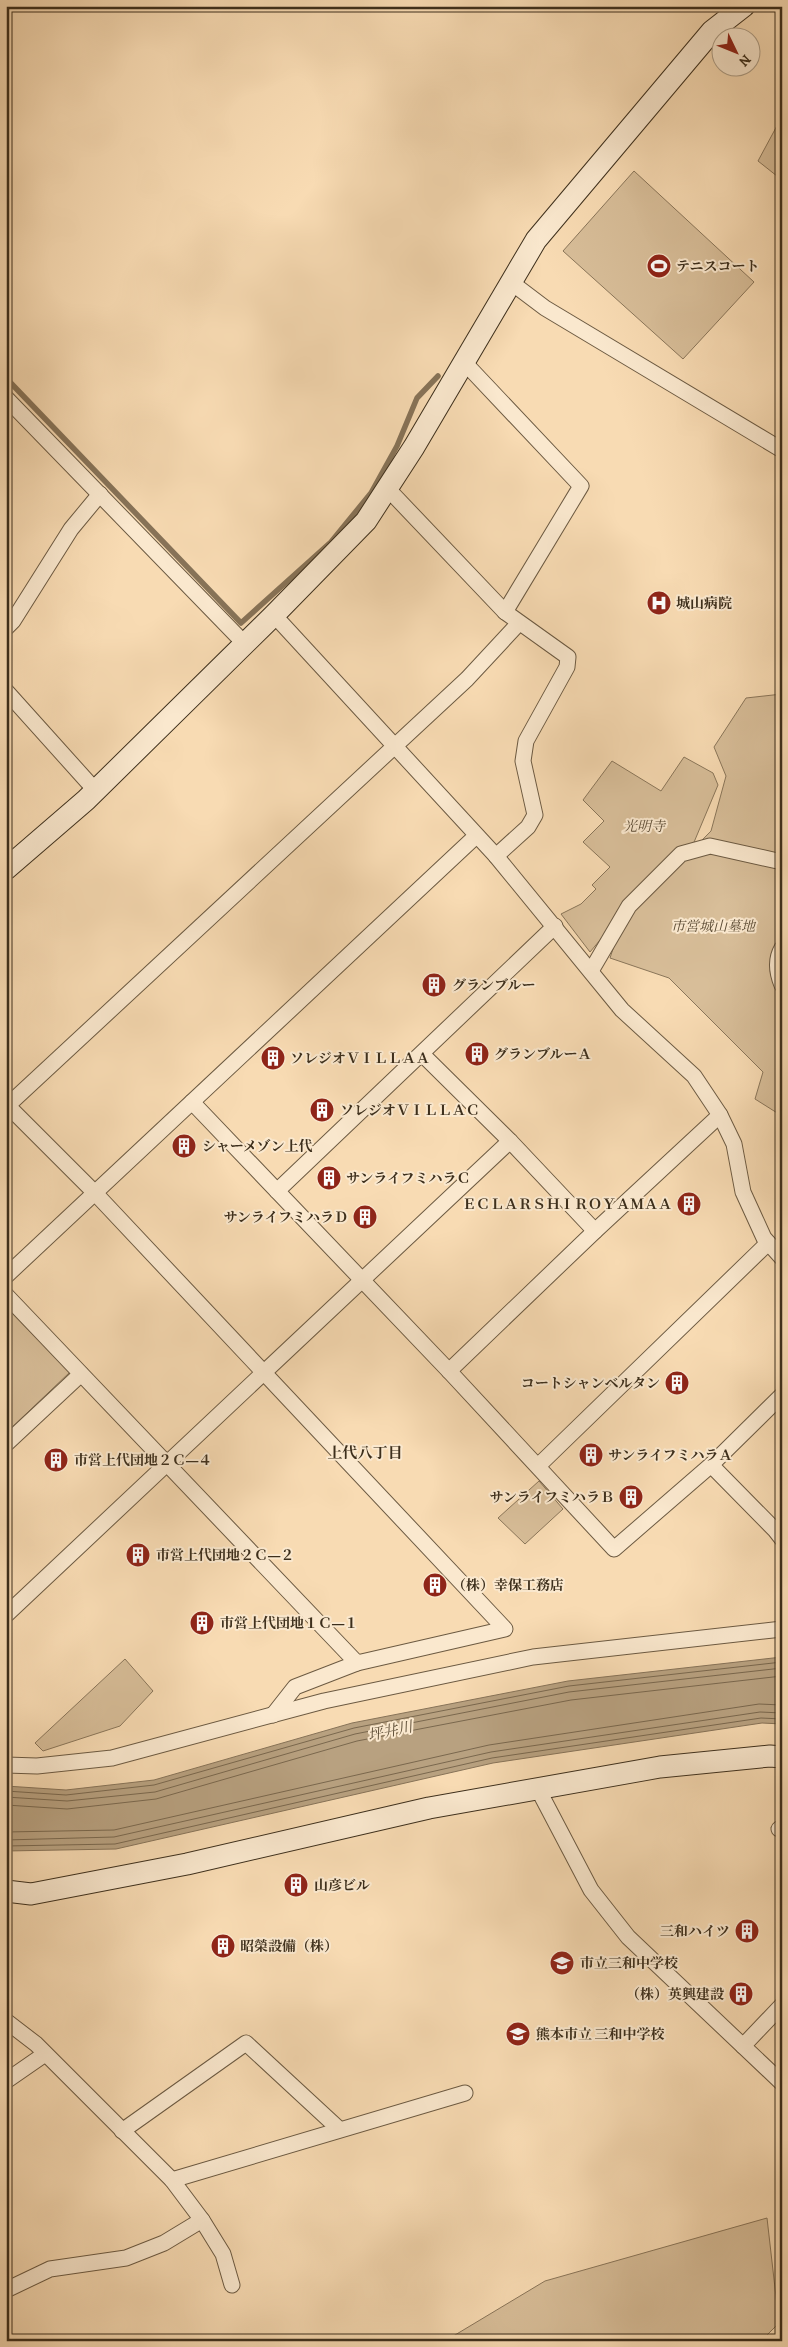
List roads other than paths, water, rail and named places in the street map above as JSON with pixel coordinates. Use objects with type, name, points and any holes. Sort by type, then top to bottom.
[{"type":"street","points":[[6,869],[95,790],[274,615],[366,521],[414,447],[536,240],[705,38],[744,6]]},
{"type":"street","points":[[512,283],[545,308],[782,450]]},
{"type":"street","points":[[463,361],[581,486],[505,612]]},
{"type":"street","points":[[6,398],[244,643]]},
{"type":"street","points":[[387,488],[505,612],[568,657],[567,667],[526,741],[523,761],[535,815],[528,826],[496,856]]},
{"type":"street","points":[[6,628],[13,621],[71,529],[100,494]]},
{"type":"street","points":[[274,615],[496,856],[622,1010],[694,1076],[720,1115],[734,1144],[743,1192],[768,1243],[782,1258]]},
{"type":"street","points":[[273,1714],[295,1687],[357,1663],[505,1629],[96,1193],[7,1105],[468,679],[519,623]]},
{"type":"street","points":[[6,691],[95,790]]},
{"type":"street","points":[[6,1276],[476,836]]},
{"type":"street","points":[[591,971],[629,906],[681,854],[710,846],[782,862]]},
{"type":"street","points":[[277,1191],[555,926]]},
{"type":"street","points":[[782,948],[779,954],[777,969],[782,985]]},
{"type":"street","points":[[422,1054],[510,1141],[595,1231]]},
{"type":"street","points":[[192,1102],[449,1371],[614,1549],[711,1465],[782,1395]]},
{"type":"street","points":[[449,1371],[595,1231],[720,1115]]},
{"type":"street","points":[[6,1615],[510,1141]]},
{"type":"street","points":[[538,1466],[768,1243]]},
{"type":"street","points":[[6,1296],[357,1663]]},
{"type":"street","points":[[6,1444],[81,1374]]},
{"type":"street","points":[[711,1465],[782,1539]]},
{"type":"street","points":[[6,1765],[37,1766],[112,1758],[324,1701],[533,1657],[782,1630]]},
{"type":"street","points":[[6,1892],[31,1894],[187,1864],[429,1808],[660,1767],[780,1760]]},
{"type":"street","points":[[538,1788],[591,1890],[628,1937],[782,2083]]},
{"type":"street","points":[[743,2046],[782,2005]]},
{"type":"street","points":[[6,2021],[46,2054],[172,2180],[202,2220],[223,2254],[232,2285]]},
{"type":"street","points":[[122,2131],[246,2043],[339,2129]]},
{"type":"street","points":[[6,2080],[46,2054]]},
{"type":"street","points":[[172,2180],[339,2129],[465,2094]]},
{"type":"street","points":[[6,2290],[50,2269],[126,2258],[164,2243],[202,2220]]},
{"type":"water","name":"坪井川","points":[[782,1657],[782,1724],[762,1723],[493,1763],[116,1849],[6,1851],[6,1786],[66,1790],[154,1780],[352,1723],[568,1681]]},
{"type":"waterway","points":[[6,378],[241,623],[331,542],[371,493],[397,446],[417,398],[438,376]]},
{"type":"place","name":"テニスコート","points":[[659,266]]},
{"type":"place","name":"城山病院","points":[[659,603]]},
{"type":"place","name":"グランブルー","points":[[434,985]]},
{"type":"place","name":"グランブルーＡ","points":[[477,1054]]},
{"type":"place","name":"ソレジオＶＩＬＬＡＡ","points":[[273,1058]]},
{"type":"place","name":"ソレジオＶＩＬＬＡＣ","points":[[322,1110]]},
{"type":"place","name":"シャーメゾン上代","points":[[184,1146]]},
{"type":"place","name":"サンライフミハラＣ","points":[[329,1178]]},
{"type":"place","name":"ＥＣＬＡＲＳＨＩＲＯＹＡＭＡＡ","points":[[689,1204]]},
{"type":"place","name":"サンライフミハラＤ","points":[[365,1217]]},
{"type":"place","name":"コートシャンベルタン","points":[[677,1383]]},
{"type":"place","name":"サンライフミハラＡ","points":[[591,1455]]},
{"type":"place","name":"市営上代団地２Ｃ―４","points":[[56,1460]]},
{"type":"place","name":"サンライフミハラＢ","points":[[631,1497]]},
{"type":"place","name":"市営上代団地２Ｃ―２","points":[[138,1555]]},
{"type":"place","name":"（株）幸保工務店","points":[[435,1585]]},
{"type":"place","name":"市営上代団地１Ｃ―１","points":[[202,1623]]},
{"type":"place","name":"山彦ビル","points":[[296,1885]]},
{"type":"place","name":"三和ハイツ","points":[[747,1931]]},
{"type":"place","name":"昭榮設備（株）","points":[[223,1946]]},
{"type":"place","name":"市立三和中学校","points":[[562,1963]]},
{"type":"place","name":"（株）英興建設","points":[[741,1994]]},
{"type":"place","name":"熊本市立 三和中学校","points":[[518,2034]]},
{"type":"district","name":"上代八丁目","points":[[365,1453]]},
{"type":"park label","name":"光明寺","points":[[644,826]]},
{"type":"park label","name":"市営城山墓地","points":[[713,926]]}]
